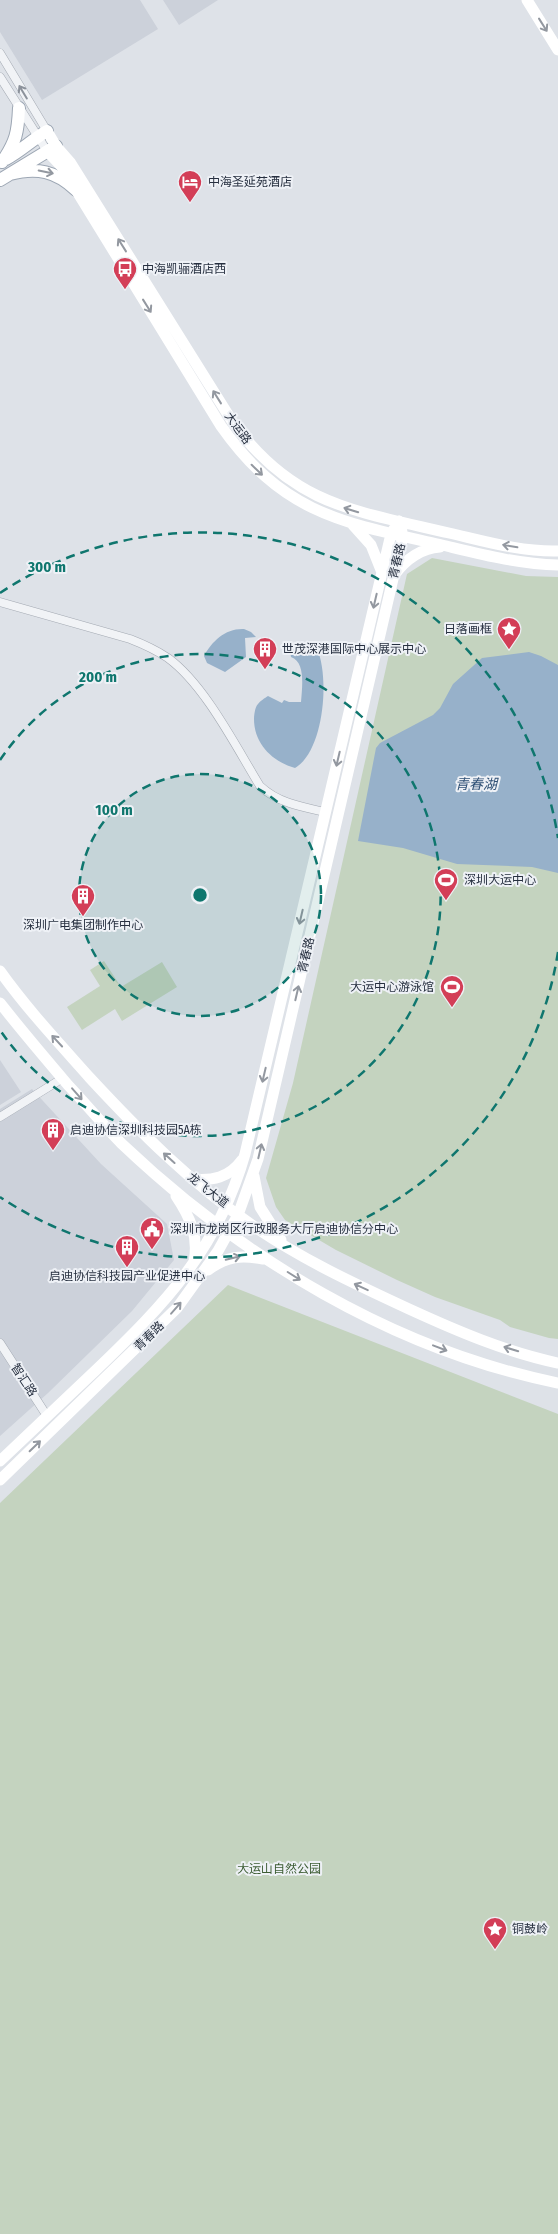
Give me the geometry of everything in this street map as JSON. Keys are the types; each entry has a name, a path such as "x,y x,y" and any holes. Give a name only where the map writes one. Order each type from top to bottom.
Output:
{"main road":[{"path":"1,163 12,147 18,132 19,108"},
{"path":"1,163 27,147 42,133"},
{"path":"5,177 51,149"},
{"path":"5,177 24,170 46,171 66,180 76,190"}],"street":[{"path":"527,0 558,50"},
{"path":"0,53 42,133"},
{"path":"0,77 19,108 42,133"},
{"name":"大运路","path":"42,133 234,445 262,475 287,495 309,507 352,524 515,561 558,565"},
{"name":"大运路","path":"51,149 70,162 232,421 258,454 290,481 329,502 399,522 498,544 527,549 558,551"},
{"name":"青春路","path":"0,1462 144,1324 168,1298 194,1264 218,1225 227,1205 245,1154 381,574 391,534 399,522"},
{"name":"青春路","path":"0,1480 163,1322 203,1274 229,1234 238,1215 254,1174 394,576 403,536 399,522"},
{"path":"352,524 371,546 378,559 381,574"},
{"path":"394,576 406,562 421,552 429,548 447,546"},
{"path":"0,602 130,639 149,647 169,659 204,697 260,786 270,796 288,803 325,812"},
{"name":"龙飞大道","path":"0,971 36,1017 142,1134 191,1178 238,1215 286,1246 352,1282 465,1334 558,1363"},
{"name":"龙飞大道","path":"0,1004 121,1143 169,1186 229,1234 267,1260 368,1316 426,1343 461,1357 558,1383"},
{"path":"0,1117 63,1078"},
{"path":"191,1178 204,1180 221,1177 234,1169 245,1154"},
{"path":"254,1174 260,1207 286,1246"},
{"path":"169,1186 193,1227 196,1251 194,1264"},
{"path":"203,1274 224,1260 233,1257 242,1256 267,1260"},
{"name":"智汇路","path":"0,1343 48,1416"}],"shaded area":[{"path":"0,0 140,0 158,29 42,100 0,32"},
{"path":"163,0 218,0 179,25"},
{"path":"0,1060 21,1092 0,1105"},
{"path":"32,1089 101,1164 167,1224 174,1260 132,1311 48,1393 0,1436 0,1109"}],"green space":[{"name":"深圳大运中心","path":"432,558 526,576 558,577 558,1339 510,1327 500,1320 435,1297 336,1250 285,1220 276,1207 266,1178 293,1083 407,574"},
{"path":"104,961 121,987 162,962 177,987 122,1021 115,1009 82,1030 67,1007 100,986 90,970"},
{"name":"大运山自然公园","path":"228,1285 558,1414 558,2234 0,2234 0,1503"}],"water":[{"path":"237,629 244,629 256,637 245,638 246,657 225,672 207,663 204,656 220,636"},
{"path":"317,649 323,677 322,713 312,746 305,759 295,768 279,761 266,751 257,736 254,713 258,704 268,696 282,703 284,700 301,702 301,670 296,660 291,657 290,650"},
{"name":"青春湖","path":"529,652 558,665 558,873 532,867 457,864 403,848 358,841 376,748 380,743 433,715 440,708 453,684 482,658"}],"place":[{"name":"中海圣延苑酒店","path":"190,203"},
{"name":"中海凯骊酒店西","path":"125,290"},
{"name":"日落画框","path":"509,650"},
{"name":"世茂深港国际中心展示中心","path":"265,670"},
{"name":"深圳大运中心","path":"446,901"},
{"name":"深圳广电集团制作中心","path":"83,917"},
{"name":"大运中心游泳馆","path":"452,1008"},
{"name":"启迪协信深圳科技园5A栋","path":"53,1151"},
{"name":"深圳市龙岗区行政服务大厅启迪协信分中心","path":"152,1250"},
{"name":"启迪协信科技园产业促进中心","path":"127,1268"},
{"name":"铜鼓岭","path":"495,1950"}]}
